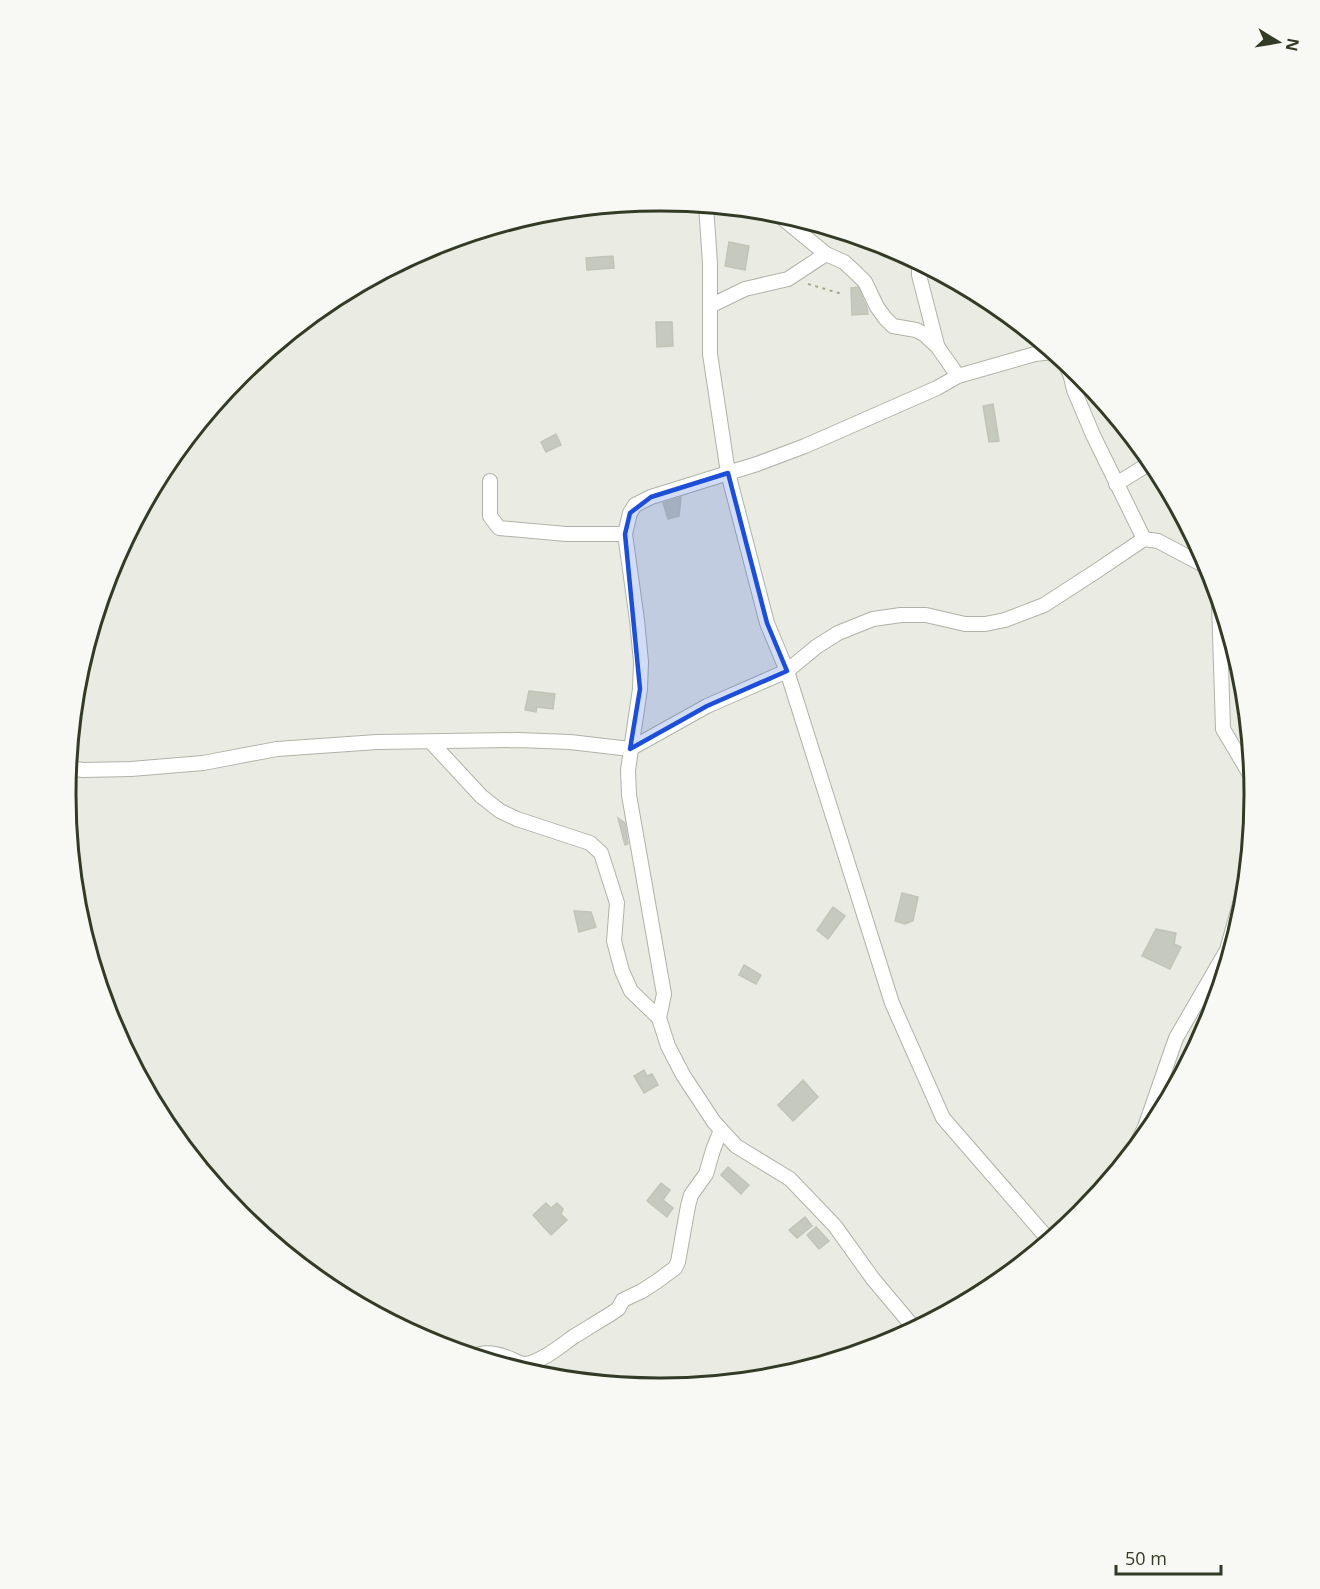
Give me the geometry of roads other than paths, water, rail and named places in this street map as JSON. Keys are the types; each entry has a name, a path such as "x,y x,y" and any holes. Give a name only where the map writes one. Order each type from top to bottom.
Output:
{"street":[{"path":"707,213 710,264 710,354 728,473 767,623 787,671 892,1003 943,1118 1044,1234"},
{"path":"793,227 826,254 844,262 865,282 877,307 893,326 916,330 937,346 958,376"},
{"path":"710,306 745,290 789,279 826,254"},
{"path":"919,272 937,346"},
{"path":"659,1018 664,994 629,795 628,770 640,689 641,662 625,534 630,513 635,505 651,497 757,464 805,446 937,388 958,376 1042,353"},
{"path":"1072,381 1089,427 1144,539"},
{"path":"1116,484 1143,467"},
{"path":"490,482 490,516 499,528 566,534 625,534"},
{"path":"77,769 131,769 203,763 277,749 377,742 547,741 630,749 707,706 787,671 816,647 838,633 873,619 901,615 926,615 965,624 985,624 1023,614 1044,605 1144,539 1158,541 1194,560"},
{"path":"1220,629 1222,729 1242,762"},
{"path":"431,742 481,796 500,811 517,819 590,843 601,853 617,903 614,941 622,970 631,991 659,1018 668,1046 683,1075 714,1122 736,1146 790,1179 828,1218 873,1279 909,1322"},
{"path":"1152,1108 1176,1038 1218,965"},
{"path":"529,1363 555,1350 618,1309 623,1300 642,1291 675,1268 691,1195 706,1174 721,1130"}]}
